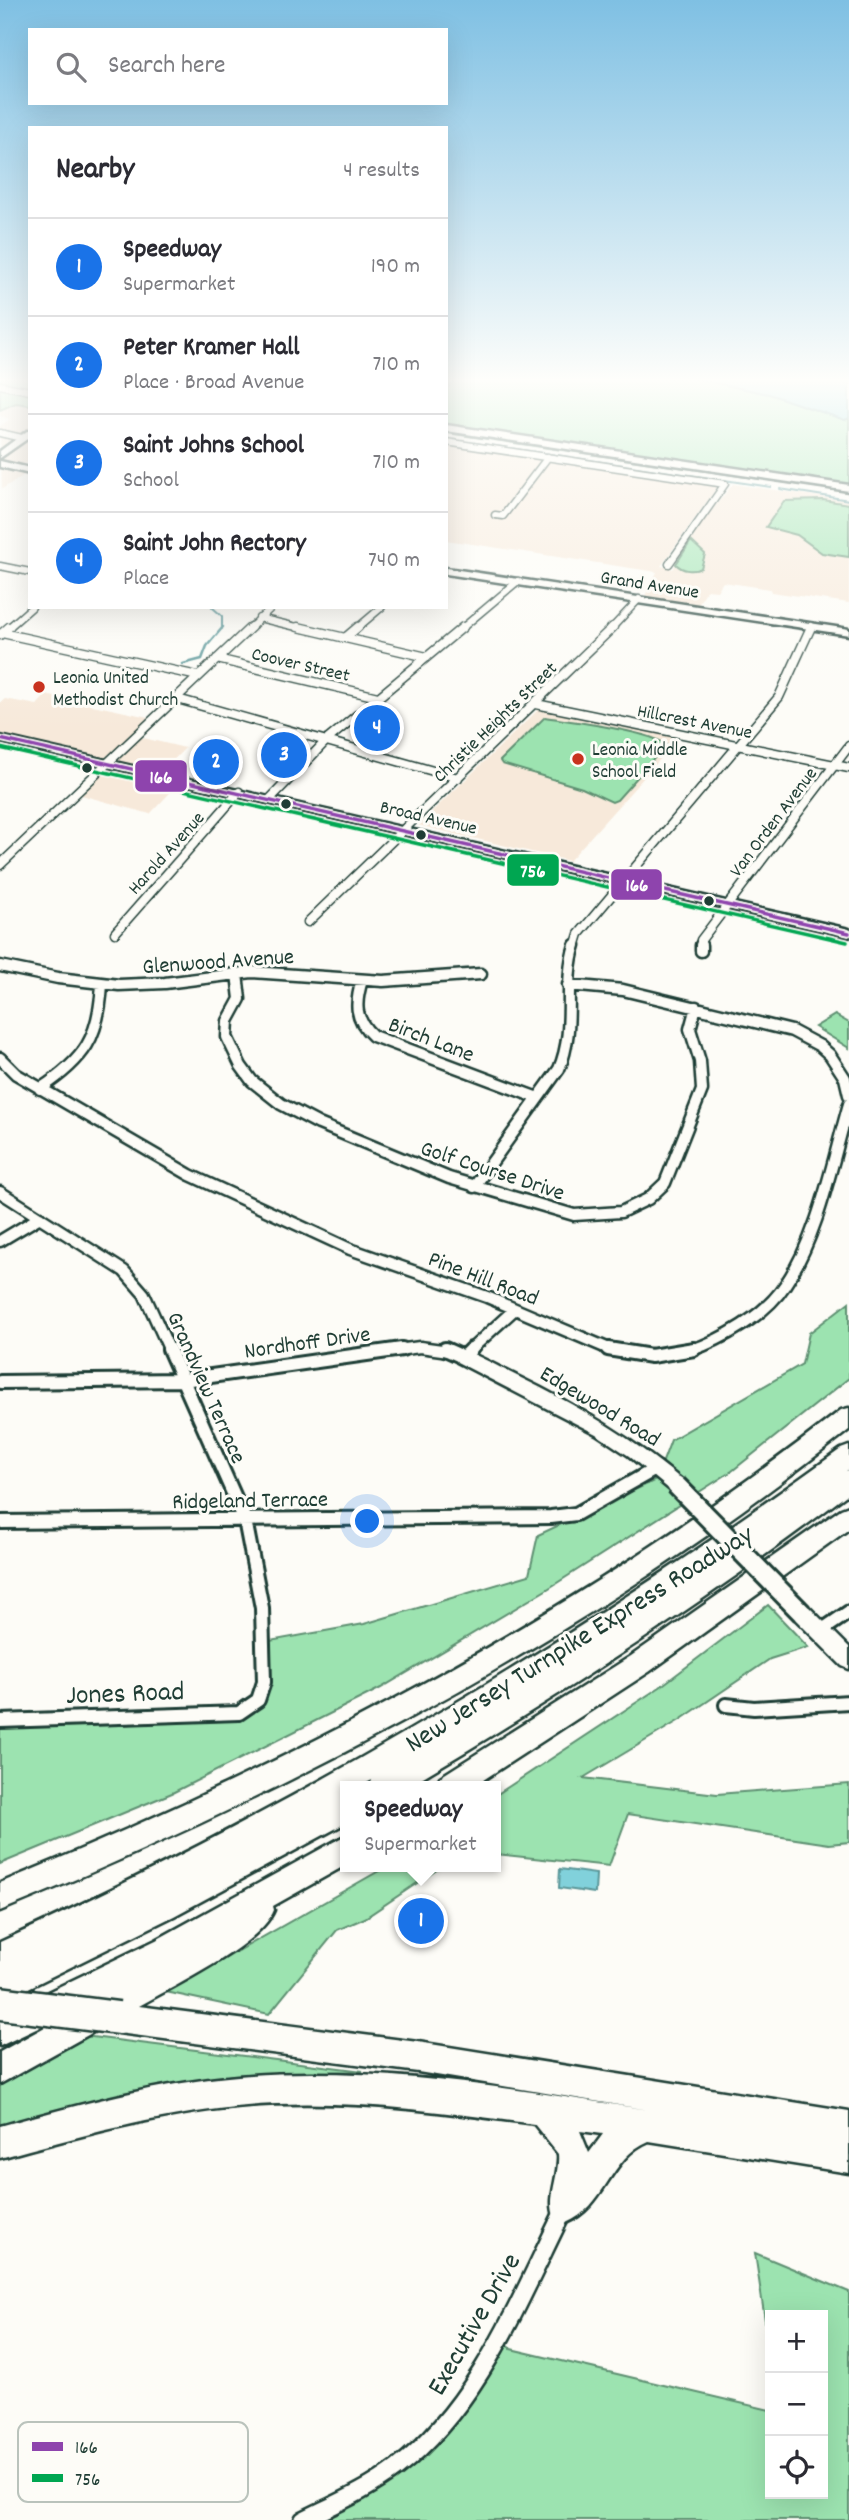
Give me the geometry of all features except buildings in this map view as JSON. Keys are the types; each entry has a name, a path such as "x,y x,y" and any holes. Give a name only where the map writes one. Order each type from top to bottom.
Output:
{"highway":[{"path":"0,1897 230,1797 421,1698 649,1562 762,1484 849,1417"},
{"name":"New Jersey Turnpike Express Roadway","path":"343,1781 476,1707 676,1580 849,1456"},
{"name":"New Jersey Turnpike Express Roadway","path":"391,1781 524,1702 638,1629 732,1566 849,1480"},
{"path":"458,1781 651,1657 849,1516"},
{"name":"New Jersey Turnpike Express Roadway","path":"0,1957 241,1838 340,1783"},
{"path":"0,1987 164,1906 340,1811"},
{"path":"0,2031 145,1962 340,1852"},
{"path":"0,2069 219,1944 303,1874"},
{"path":"0,2003 418,2057 849,2127"},
{"path":"0,2142 127,2110 221,2093 267,2089 376,2091 541,2110 849,2157"},
{"path":"541,2110 574,2149 576,2165 565,2207"},
{"path":"565,2207 582,2195 615,2141 649,2125"}],"main road":[{"name":"Grand Avenue","path":"448,571 849,632"}],"street":[{"path":"495,514 503,516 519,496"},
{"path":"669,564 717,496"},
{"path":"0,566 28,572"},
{"path":"270,799 327,740 518,581"},
{"name":"Christie Heights Street","path":"308,922 536,704 639,599"},
{"path":"1,634 30,609"},
{"path":"0,865 270,609"},
{"path":"345,638 380,609"},
{"path":"260,618 427,657"},
{"path":"474,1186 559,1069 568,1049 572,1022 568,985 570,957 579,934 779,696 811,626"},
{"path":"1,634 198,676"},
{"name":"Coover Street","path":"217,659 378,697"},
{"path":"174,698 458,778"},
{"name":"Hillcrest Avenue","path":"536,704 849,768"},
{"name":"Broad Avenue","path":"0,739 849,933"},
{"name":"Van Orden Avenue","path":"701,951 701,940 849,746"},
{"name":"Harold Avenue","path":"115,933 239,792"},
{"name":"Glenwood Avenue","path":"0,966 102,984 165,983 237,974 292,972 362,980 405,981 481,974"},
{"name":"Golf Course Drive","path":"237,974 240,999 228,1021 227,1037 241,1066 265,1092 289,1109 413,1165 556,1212 591,1216 635,1206 665,1183 702,1090 700,1061 690,1029 696,1007"},
{"name":"Birch Lane","path":"362,980 356,1000 356,1016 373,1036 538,1098"},
{"path":"40,1089 73,1067 89,1048 100,1021 102,984"},
{"path":"568,985 623,990 792,1031 820,1046 839,1066 849,1095"},
{"name":"Pine Hill Road","path":"0,1058 16,1074 40,1089 190,1175 350,1249 515,1309 612,1351 651,1356 687,1352 704,1346 772,1301 799,1264 807,1245 849,1104"},
{"name":"Grandview Terrace","path":"0,1192 124,1271 144,1294 245,1520 262,1608 265,1658 263,1691 250,1708"},
{"path":"0,1241 40,1217"},
{"path":"463,1357 496,1330 515,1309"},
{"name":"Nordhoff Drive","path":"0,1382 183,1380 413,1347 444,1349 463,1357"},
{"name":"Edgewood Road","path":"463,1357 584,1418 620,1440 657,1468 849,1660"},
{"name":"Ridgeland Terrace","path":"0,1522 576,1514 657,1468"},
{"path":"821,1631 849,1612"},
{"path":"726,1705 754,1707 849,1702"},
{"name":"Jones Road","path":"0,1721 206,1712 228,1714 250,1708"},
{"name":"Executive Drive","path":"303,2520 363,2490 399,2467 430,2438 455,2409 501,2333 565,2207"}],"shaded area":[{"path":"448,496 711,496 661,566 673,569 701,524 724,496 812,496 849,501 849,603 723,582 717,591 707,590 698,604 645,596 657,572 448,540"},
{"path":"46,695 153,718 135,736 185,748 160,774 182,780 150,814 74,793 105,763 0,739 0,703 5,699 37,705"},
{"path":"539,709 680,737 569,861 418,825"}],"green space":[{"path":"823,500 849,504 849,557 822,553 797,535 766,527 784,501"},
{"path":"691,541 705,554 701,568 692,570 676,564"},
{"name":"Leonia Middle School Field","path":"545,717 628,731 645,735 666,745 617,800 612,802 582,788 502,764 500,761"},
{"path":"835,1015 849,1023 849,1048 815,1027"},
{"path":"849,1302 849,1378 732,1471 546,1590 381,1688 172,1793 0,1864 0,1724 227,1714 258,1700 264,1642 364,1624 529,1575 538,1535 656,1480 671,1440 802,1364 809,1333"},
{"path":"768,1605 808,1647 770,1659 680,1720 583,1778 717,1794 849,1784 849,1842 829,1844 628,1814 609,1866 501,1855 501,1792 660,1687"},
{"path":"377,1872 434,1872 365,1918 337,1930 269,2014 166,1992"},
{"path":"84,2036 363,2071 232,2075 0,2131 0,2077"},
{"path":"755,2253 849,2292 849,2520 303,2520 363,2490 430,2438 501,2333 511,2349 765,2409 765,2499 828,2499 828,2310 765,2310 765,2320"}],"water":[{"path":"560,1869 596,1874 595,1893 559,1888"}],"waterway":[{"path":"821,496 849,500"},
{"path":"214,609 222,616 222,628"},
{"path":"183,664 202,659 207,646 222,628"}],"transit line":[{"name":"166","path":"0,739 849,933"},
{"name":"756","path":"0,748 847,942"}],"place":[{"name":"Leonia United Methodist Church","path":"39,687"},
{"name":"Saint John Rectory","path":"377,728"},
{"name":"Saint Johns School","path":"284,755"},
{"name":"Leonia Middle School Field","path":"578,759"},
{"name":"Peter Kramer Hall","path":"216,762"},
{"name":"Speedway","path":"421,1921"}]}
